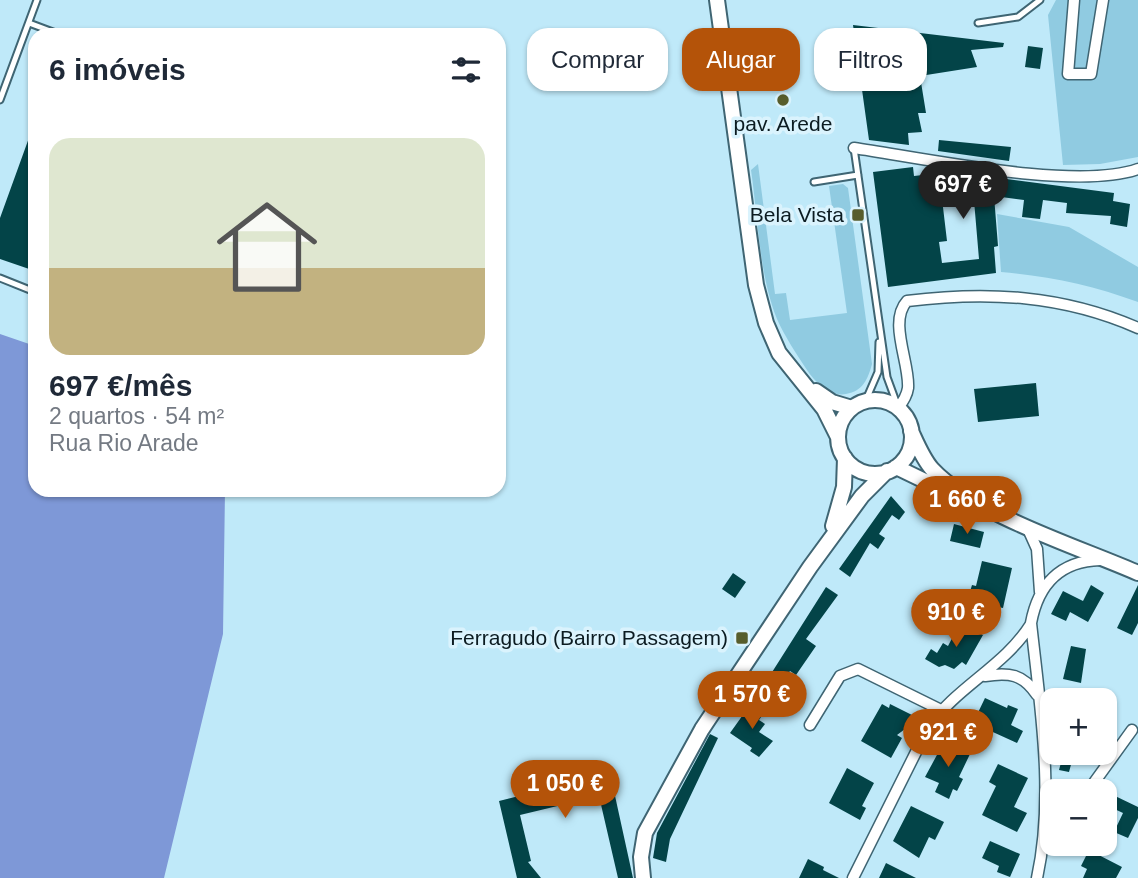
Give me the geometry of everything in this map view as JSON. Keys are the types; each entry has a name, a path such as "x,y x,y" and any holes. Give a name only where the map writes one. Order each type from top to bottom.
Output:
{"street":[{"path":"717,0 756,285 766,324 779,353 824,409 845,458 838,516 810,567"},
{"path":"1074,0 1068,74 1091,74 1103,0"},
{"path":"854,148 1028,172 1118,176 1138,169"},
{"path":"898,408 908,389 900,327 902,307 907,301 1011,295 1062,302 1102,312 1138,328"},
{"path":"799,376 832,402 858,405 880,400 898,408 908,420 911,431 932,469 991,509"},
{"path":"838,437 842,421 858,405"},
{"path":"643,878 641,857 645,833 702,729 810,567 862,496 909,450 911,431"},
{"path":"845,458 864,471 891,469 1138,573"},
{"path":"853,878 928,728 941,709 1005,658 1031,623 1040,592 1037,549 1026,526"},
{"path":"1040,592 1053,576 1064,569 1079,562 1108,560"},
{"path":"1031,623 1044,779"},
{"path":"810,725 840,676 858,669 941,709"},
{"path":"985,676 1015,674 1028,682 1039,699"},
{"path":"1096,779 1132,730"},
{"path":"1037,878 1042,856"}],"lane":[{"path":"0,100 37,0"},
{"path":"978,23 1018,18 1040,0"},
{"path":"29,23 42,28"},
{"path":"854,148 887,377 898,408"},
{"path":"814,182 858,174"},
{"path":"0,278 28,289"},
{"path":"858,405 878,372 879,329"}],"shaded area":[{"path":"1056,0 1138,0 1138,157 1100,164 1063,165 1048,15"},
{"path":"758,164 775,294 786,293 790,320 847,313 829,186 843,184 848,188 872,364 864,384 857,390 840,394 819,384 810,375 777,319 766,283 760,246 751,170"},
{"path":"997,214 1069,227 1138,267 1138,302 1070,282 1001,272"},
{"path":"0,334 28,344 28,497 225,497 223,634 164,878 0,878"}],"building":[{"path":"853,25 878,28 853,28"},
{"path":"927,34 1004,43 1003,47 971,50 977,67 927,75"},
{"path":"1028,46 1043,48 1040,69 1025,67"},
{"path":"862,91 922,91 926,113 918,113 922,132 908,133 909,145 869,140"},
{"path":"939,140 1011,147 1009,161 938,151"},
{"path":"28,141 28,269 0,259 0,218"},
{"path":"913,167 914,176 923,175 924,184 940,182 947,241 939,242 942,263 979,259 972,177 983,176 1114,193 1113,201 1130,204 1127,227 1110,224 1111,216 1066,213 1067,203 1043,200 1040,219 1022,217 1024,200 994,196 998,246 994,247 996,273 888,287 873,172"},
{"path":"1036,383 1039,416 978,422 974,389"},
{"path":"891,496 905,512 899,520 892,515 879,534 885,538 878,549 870,543 850,577 839,569"},
{"path":"954,524 984,532 980,548 950,541"},
{"path":"982,561 1012,568 1003,608 998,607 996,611 966,605 972,585 976,586"},
{"path":"733,573 746,582 735,598 722,589"},
{"path":"1091,585 1104,593 1088,622 1070,612 1066,621 1051,614 1063,591 1083,601"},
{"path":"1138,585 1138,623 1132,635 1117,628"},
{"path":"826,587 838,595 806,639 816,646 796,675 790,671 773,695 762,688"},
{"path":"960,623 983,635 966,665 962,662 954,669 945,665 939,667 925,659 931,649 937,653 943,643 948,646"},
{"path":"1071,646 1086,649 1081,683 1063,679"},
{"path":"985,698 1007,708 1008,705 1018,709 1011,725 1023,731 1017,743 973,723"},
{"path":"882,704 889,708 890,704 914,716 909,726 897,735 902,738 891,758 861,741"},
{"path":"750,705 763,714 759,720 765,724 759,732 773,741 759,757 750,751 752,748 730,733"},
{"path":"710,734 718,738 670,839 666,862 653,858 657,833"},
{"path":"944,742 970,754 959,777 963,779 957,791 953,789 949,799 935,792 939,783 925,777"},
{"path":"998,764 1028,778 1014,807 1027,813 1017,832 982,815 996,786 989,782"},
{"path":"1060,765 1071,765 1069,772 1059,770"},
{"path":"847,768 874,783 862,806 866,808 860,820 829,803"},
{"path":"610,773 633,878 618,878 599,796 520,815 531,861 528,862 541,878 517,878 499,801"},
{"path":"1117,797 1138,807 1138,818 1128,838 1117,833 1117,826 1123,813 1117,810"},
{"path":"911,806 944,822 935,840 929,837 919,858 893,841"},
{"path":"990,841 1020,854 1010,877 997,872 999,866 982,858"},
{"path":"1086,856 1101,856 1122,867 1116,878 1083,878 1087,869 1081,866"},
{"path":"808,859 824,867 823,870 839,878 799,878"},
{"path":"886,863 916,878 879,878"}],"place":[{"name":"pav. Arede","path":"783,100"},
{"name":"Bela Vista","path":"858,215"},
{"name":"Ferragudo (Bairro Passagem)","path":"742,638"}]}
